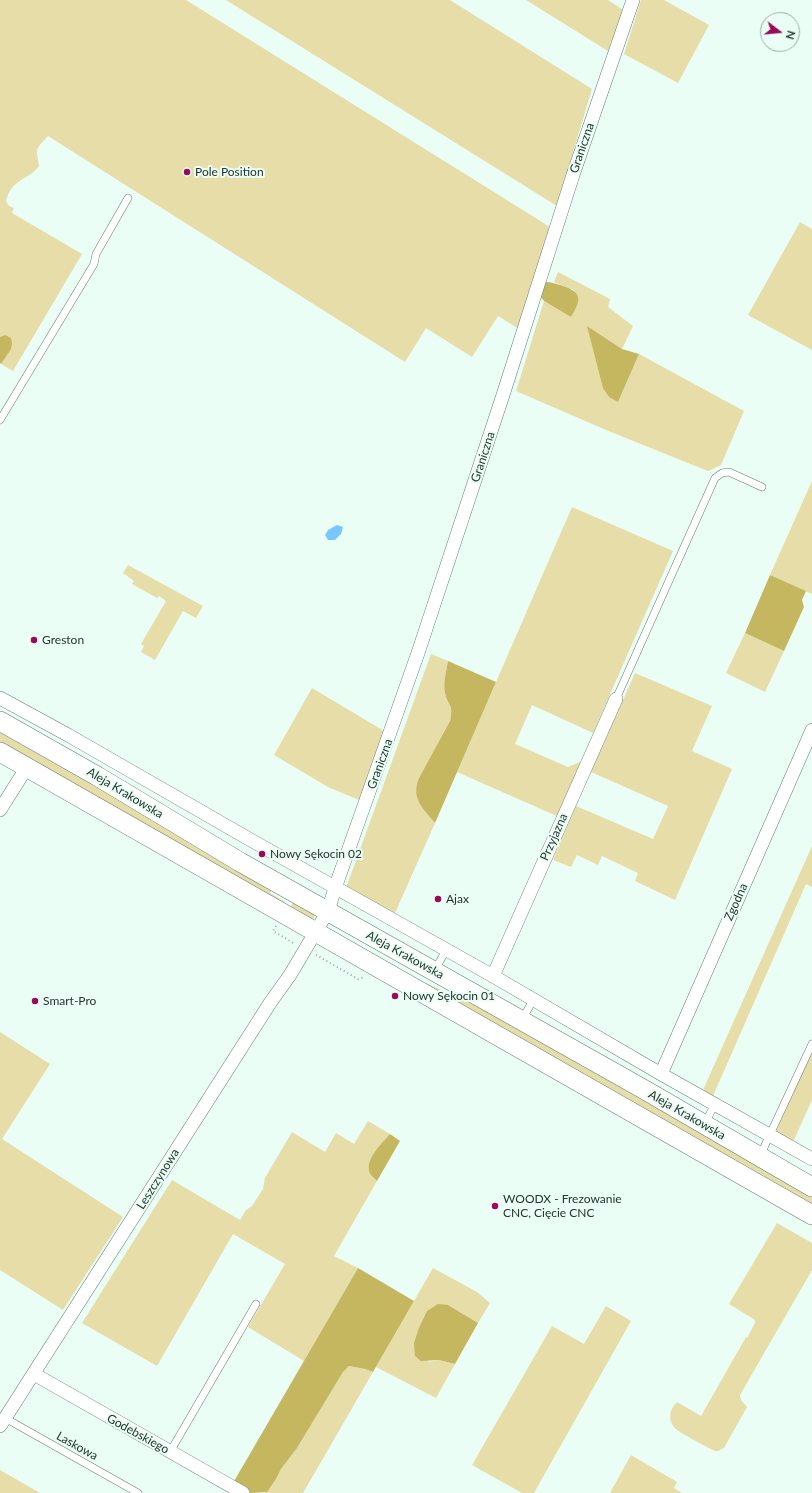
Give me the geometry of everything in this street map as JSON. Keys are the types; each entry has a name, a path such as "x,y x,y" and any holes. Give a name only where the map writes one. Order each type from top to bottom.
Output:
{"main road":[{"name":"Aleja Krakowska","path":"0,721 63,744 101,766 240,862 522,1020 812,1187"},
{"name":"Aleja Krakowska","path":"0,752 812,1215"}],"street":[{"name":"Graniczna","path":"328,912 335,888 413,668 503,395 575,168 632,0"},
{"path":"0,698 63,744"},
{"name":"Przyjazna","path":"493,976 616,699"},
{"name":"Zgodna","path":"661,1074 812,730"},
{"path":"101,766 335,888 493,976 661,1074 771,1134 812,1159"},
{"path":"0,810 27,767"},
{"name":"Leszczynowa","path":"2,1422 270,1003 290,975 328,912"},
{"path":"603,1067 613,1046"},
{"name":"Godebskiego","path":"34,1374 243,1493"}],"lane":[{"path":"0,420 94,264 96,254 128,198"},
{"path":"616,699 715,478 722,473 729,472 762,487"},
{"path":"434,971 446,950"},
{"path":"522,1020 533,1000"},
{"path":"760,1156 812,1044"},
{"path":"704,1124 715,1104"},
{"path":"170,1452 256,1304"},
{"name":"Laskowa","path":"2,1422 138,1493"}],"path":[{"path":"273,931 300,947"},
{"path":"311,954 358,979"}],"shaded area":[{"path":"0,0 186,0 550,227 519,329 498,316 472,357 426,328 405,362 48,136 41,144 37,152 39,166 35,171 12,188 6,201 9,206 14,208 12,213 82,254 13,371 1,364 5,357 5,335 0,337"},
{"path":"226,0 450,0 592,89 557,206"},
{"path":"526,0 608,0 623,10 608,51"},
{"path":"641,0 664,0 709,25 678,83 624,54"},
{"path":"800,222 812,229 812,350 748,315"},
{"path":"558,272 610,299 608,307 633,326 622,349 588,327 618,402 639,354 744,411 721,465 708,471 606,430 516,391 544,301 571,317 574,290 554,282"},
{"path":"544,282 566,287 576,293 578,296 578,303 571,317 544,301 539,295"},
{"path":"587,326 622,349 639,354 618,402 609,397 603,388"},
{"path":"5,335 11,338 12,344 11,349 1,364 0,337"},
{"path":"812,481 812,594 770,575"},
{"path":"572,507 673,551 593,733 532,705 515,744 568,767 580,762 582,763 559,817 457,772"},
{"path":"128,565 203,606 196,618 183,611 155,660 141,652 144,646 141,644 166,601 159,596 157,598 132,584 134,581 123,573"},
{"path":"770,575 806,591 802,600 804,607 784,651 745,633"},
{"path":"745,633 784,651 765,692 726,673"},
{"path":"431,654 448,661 444,689 451,708 451,715 450,721 419,778 420,804 435,823 395,913 346,888"},
{"path":"448,661 496,682 435,823 422,807 416,792 419,778 450,721 451,708 444,689"},
{"path":"635,673 712,706 692,751 732,769 675,900 635,881 638,873 602,856 598,865 577,855 571,867 553,860 576,806 653,839 668,806 591,772"},
{"path":"312,688 384,731 359,800 328,787 274,755"},
{"path":"0,732 273,888 270,893 285,902 283,906 0,744"},
{"path":"812,846 812,887 806,884 713,1096 703,1090"},
{"path":"293,902 315,915 314,918 310,920 290,909"},
{"path":"426,983 478,1007 812,1196 812,1206 425,985"},
{"path":"0,1032 50,1064 2,1139 123,1217 63,1310 0,1270"},
{"path":"812,1050 812,1100 793,1142 776,1132"},
{"path":"368,1121 390,1134 375,1151 370,1161 369,1171 377,1181 334,1256 358,1268 304,1361 248,1327 285,1264 233,1234 157,1366 82,1323 172,1180 240,1220 246,1210 252,1206 263,1189 265,1178 292,1132 325,1152 336,1133 354,1144"},
{"path":"390,1134 400,1141 377,1181 369,1171 370,1161 375,1151"},
{"path":"777,1223 812,1243 812,1270 740,1395 741,1400 747,1407 724,1448 715,1451 676,1429 671,1423 670,1413 677,1402 701,1416 746,1337 747,1338 755,1323 755,1320 729,1304"},
{"path":"358,1268 414,1301 373,1372 349,1366 343,1372 297,1448 281,1469 267,1492 251,1493 233,1483"},
{"path":"433,1268 477,1292 490,1303 478,1323 448,1305 428,1362 439,1360 455,1364 436,1398 376,1367"},
{"path":"438,1304 448,1305 478,1323 455,1364 439,1360 421,1361 415,1356 414,1343 419,1328 427,1311"},
{"path":"606,1306 631,1321 534,1493 522,1493 472,1465 552,1326 584,1344"},
{"path":"349,1366 373,1372 303,1493 265,1493 297,1448 343,1372"},
{"path":"631,1455 677,1482 674,1488 682,1493 610,1493"},
{"path":"0,1470 40,1493 0,1493"}],"water":[{"path":"337,525 343,527 341,534 335,540 328,540 325,535 328,530"}],"place":[{"name":"Pole Position","path":"187,172"},
{"name":"Greston","path":"34,640"},
{"name":"Nowy Sękocin 02","path":"262,854"},
{"name":"Ajax","path":"438,899"},
{"name":"Nowy Sękocin 01","path":"395,996"},
{"name":"Smart-Pro","path":"35,1001"},
{"name":"WOODX - Frezowanie CNC, Cięcie CNC","path":"495,1206"}]}
